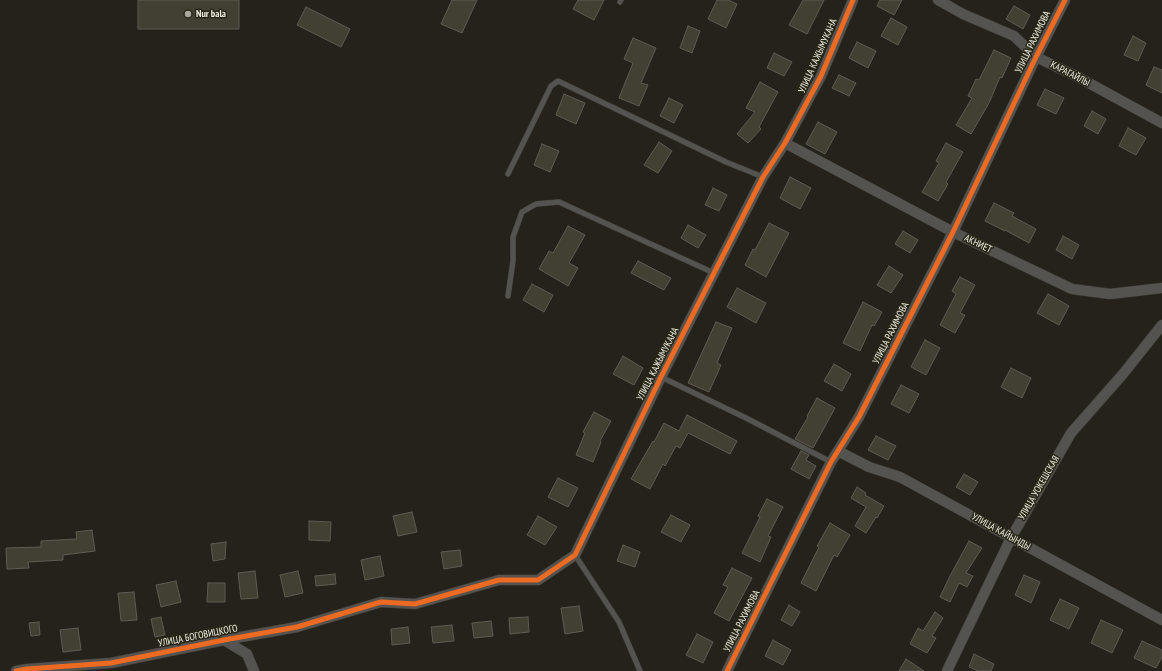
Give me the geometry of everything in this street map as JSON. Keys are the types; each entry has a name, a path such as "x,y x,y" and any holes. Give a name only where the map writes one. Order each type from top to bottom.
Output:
{"street":[{"name":"УЛИЦА КАЖЫМУКАНА","path":"575,555 661,377 763,177 785,143 822,76 853,0"},
{"name":"КАРАГАЙЛЫ","path":"938,0 963,14 1014,36 1036,57 1076,76 1162,124"},
{"name":"УЛИЦА РАХИМОВА","path":"727,671 831,462 859,417 953,232 1036,57 1065,0"},
{"name":"АКНИЕТ","path":"785,143 953,232 1072,289 1110,294 1162,288"},
{"name":"УЛИЦА УОКЕШСКАЯ","path":"947,671 1010,538 1071,434 1123,374 1162,325"},
{"name":"УЛИЦА КАЙЫНДЫ","path":"838,451 869,467 900,477 1162,620"},
{"name":"УЛИЦА БОГОВИЦКОГО","path":"16,671 111,663 297,627 381,602 415,604 499,580 538,580 575,555"},
{"path":"224,640 247,654 254,671"}],"lane":[{"path":"508,174 551,86 558,81 726,162 763,177"},
{"path":"508,296 513,261 513,237 522,212 536,204 559,202 714,273"},
{"path":"661,377 746,418 831,462"},
{"path":"575,555 619,622 640,671"}],"building":[{"name":"Nur bala","path":"138,0 239,0 239,29 138,29"},
{"path":"452,0 477,0 462,33 441,24"},
{"path":"578,0 604,0 594,20 573,9"},
{"path":"717,0 728,0 737,4 726,28 708,19"},
{"path":"803,0 824,0 807,34 789,25"},
{"path":"880,0 902,0 894,15 877,6"},
{"path":"1014,6 1030,15 1023,29 1006,19"},
{"path":"306,7 350,29 341,47 297,25"},
{"path":"891,18 907,27 898,45 881,36"},
{"path":"688,26 700,31 692,53 680,48"},
{"path":"1133,36 1146,43 1138,61 1124,55"},
{"path":"633,38 656,48 641,83 648,85 639,106 619,98 633,63 624,59"},
{"path":"857,42 876,51 868,68 849,58"},
{"path":"994,50 1011,58 1002,78 1000,77 989,103 971,134 956,125 972,98 968,96 976,79 979,80"},
{"path":"774,53 792,62 784,76 767,68"},
{"path":"1154,67 1162,70 1162,93 1146,85"},
{"path":"839,75 856,83 849,96 832,88"},
{"path":"760,82 778,92 759,127 761,129 748,143 737,134 755,112 746,108"},
{"path":"1045,89 1064,98 1056,114 1037,105"},
{"path":"564,94 585,103 576,124 556,115"},
{"path":"669,98 683,105 674,123 660,116"},
{"path":"1092,111 1106,119 1098,134 1084,126"},
{"path":"818,122 837,132 825,154 806,144"},
{"path":"1128,128 1146,138 1136,155 1119,146"},
{"path":"659,142 672,151 658,173 644,165"},
{"path":"946,143 963,152 946,182 948,184 938,201 922,192 939,163 936,161"},
{"path":"542,144 559,151 550,172 534,165"},
{"path":"790,177 811,188 800,209 780,198"},
{"path":"713,188 727,195 719,211 705,205"},
{"path":"994,203 1014,213 1012,216 1036,229 1029,243 985,221"},
{"path":"769,223 789,233 766,277 745,265 753,249 755,250"},
{"path":"688,225 706,235 698,248 681,238"},
{"path":"568,226 585,235 569,263 578,268 568,286 539,269 549,251 553,253"},
{"path":"903,231 918,240 910,253 895,244"},
{"path":"1063,236 1079,245 1072,259 1056,250"},
{"path":"638,261 671,278 664,290 631,273"},
{"path":"889,266 903,275 891,293 877,285"},
{"path":"960,277 975,285 960,313 965,315 955,333 940,325 956,294 952,291"},
{"path":"532,284 553,295 544,312 523,300"},
{"path":"737,288 766,303 756,323 727,307"},
{"path":"1048,294 1069,306 1059,325 1037,313"},
{"path":"863,302 882,312 874,326 872,325 860,351 843,343"},
{"path":"716,322 732,328 717,363 721,365 709,392 688,383"},
{"path":"925,340 940,348 926,375 911,367"},
{"path":"623,356 643,368 634,385 613,374"},
{"path":"834,364 851,374 842,391 824,381"},
{"path":"1011,368 1031,378 1022,398 1001,387"},
{"path":"901,385 919,394 909,413 891,404"},
{"path":"817,398 835,408 813,448 795,439"},
{"path":"594,412 611,421 600,441 601,442 593,462 576,455 585,433 583,432"},
{"path":"687,415 737,441 730,454 688,433 680,448 676,446 665,466 663,464 650,489 631,479 664,423 679,431"},
{"path":"876,436 896,446 888,460 868,450"},
{"path":"801,451 809,455 806,460 816,466 809,479 791,469"},
{"path":"964,474 978,482 970,495 956,487"},
{"path":"558,478 578,488 568,507 548,497"},
{"path":"857,487 866,493 865,495 884,506 866,533 855,526 866,507 851,498"},
{"path":"767,499 783,507 768,536 771,537 760,562 742,553 760,517 758,516"},
{"path":"412,512 417,532 398,536 393,516"},
{"path":"671,515 690,525 681,542 661,532"},
{"path":"538,516 557,527 545,545 527,535"},
{"path":"309,521 331,522 330,541 309,540"},
{"path":"830,523 850,535 837,557 834,555 816,591 801,583 819,547 817,546"},
{"path":"92,530 95,551 63,555 63,560 28,562 29,568 7,569 6,548 41,547 41,541 77,539 76,532"},
{"path":"969,541 982,548 966,573 973,576 967,587 959,583 950,602 940,597"},
{"path":"226,542 225,559 213,561 211,544"},
{"path":"623,545 640,552 635,567 617,561"},
{"path":"460,550 462,566 444,569 441,552"},
{"path":"380,556 384,576 365,580 361,560"},
{"path":"732,568 752,578 729,621 714,613 728,587 723,585"},
{"path":"255,571 258,598 241,599 238,573"},
{"path":"298,571 303,593 285,597 280,575"},
{"path":"335,574 336,584 316,586 315,576"},
{"path":"1024,575 1040,582 1031,603 1015,595"},
{"path":"176,581 181,602 161,607 156,585"},
{"path":"208,583 225,583 225,602 207,602"},
{"path":"134,592 137,620 121,621 118,593"},
{"path":"1060,599 1079,608 1069,629 1050,620"},
{"path":"789,605 800,612 792,626 781,620"},
{"path":"579,606 583,631 565,634 561,608"},
{"path":"935,612 943,618 932,636 936,638 927,653 910,644 918,628 923,631"},
{"path":"161,617 165,635 155,637 151,619"},
{"path":"528,617 529,632 510,634 509,618"},
{"path":"1101,620 1123,630 1112,653 1091,643"},
{"path":"491,621 493,636 474,638 472,623"},
{"path":"39,622 40,635 31,636 29,623"},
{"path":"452,625 454,641 433,643 431,627"},
{"path":"408,627 410,643 392,645 391,629"},
{"path":"78,628 81,650 63,652 60,630"},
{"path":"697,634 713,642 703,663 686,655"},
{"path":"773,640 791,650 783,665 765,656"},
{"path":"1142,641 1162,650 1162,657 1156,668 1134,658"},
{"path":"974,654 994,664 991,671 978,671 969,667"},
{"path":"906,659 924,671 899,671"}],"cycle path":[{"path":"16,671 111,663 297,627 381,602 415,604 499,580 538,580 575,555 661,377 763,177 785,143 821,76 853,0"},
{"path":"727,671 831,462 859,417 953,232 1036,57 1065,0"}],"place":[{"name":"Nur bala","path":"188,14"}]}
